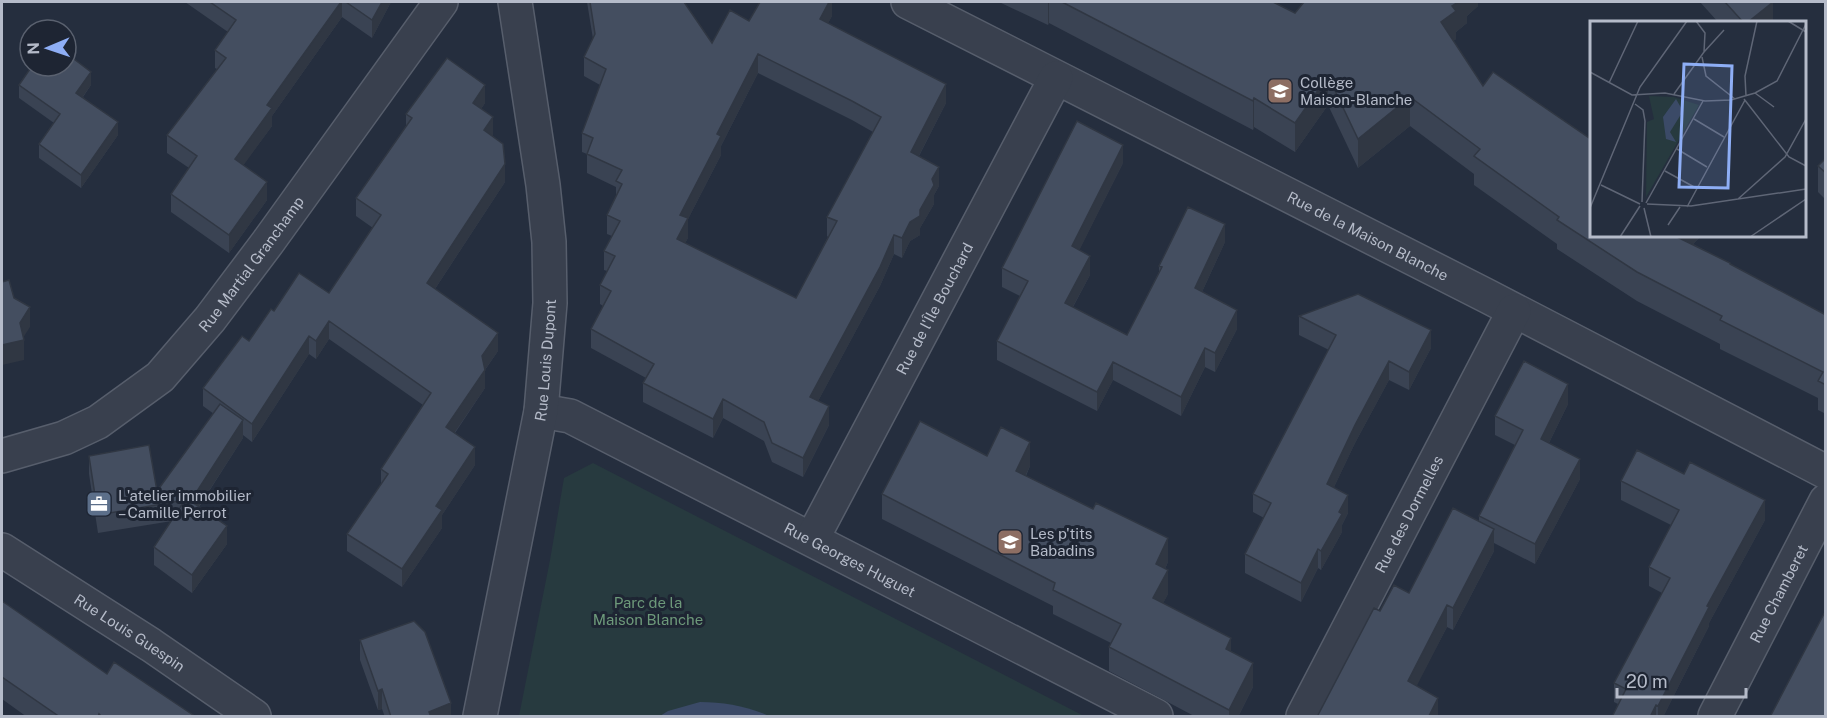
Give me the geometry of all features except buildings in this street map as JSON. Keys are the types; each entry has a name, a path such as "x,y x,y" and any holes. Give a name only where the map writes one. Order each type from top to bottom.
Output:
{"street":[{"name":"Rue Martial Granchamp","path":"2,456 64,438 98,422 160,378 210,319 268,242 441,2"},
{"name":"Rue Louis Dupont","path":"480,717 541,411 550,303 549,242 535,127 515,2"},
{"name":"Rue de la Maison Blanche","path":"908,2 1487,296 1826,472"},
{"name":"Rue de l'Île Bouchard","path":"812,540 1056,78"},
{"name":"Rue des Dormelles","path":"1303,717 1514,311"},
{"name":"Rue Georges Huguet","path":"541,411 570,416 1156,717"},
{"name":"Rue Chamberet","path":"1715,717 1826,501"},
{"name":"Rue Louis Guespin","path":"2,550 151,645 254,717"}],"green space":[{"name":"Parc de la Maison Blanche","path":"593,463 1084,716 519,716 564,478"}],"water":[{"path":"700,702 735,705 769,716 660,716 668,711"}],"place":[{"name":"Collège Maison-Blanche","path":"1280,91"},
{"name":"L'atelier immobilier – Camille Perrot","path":"99,504"},
{"name":"Les p'tits Babadins","path":"1010,542"}]}
